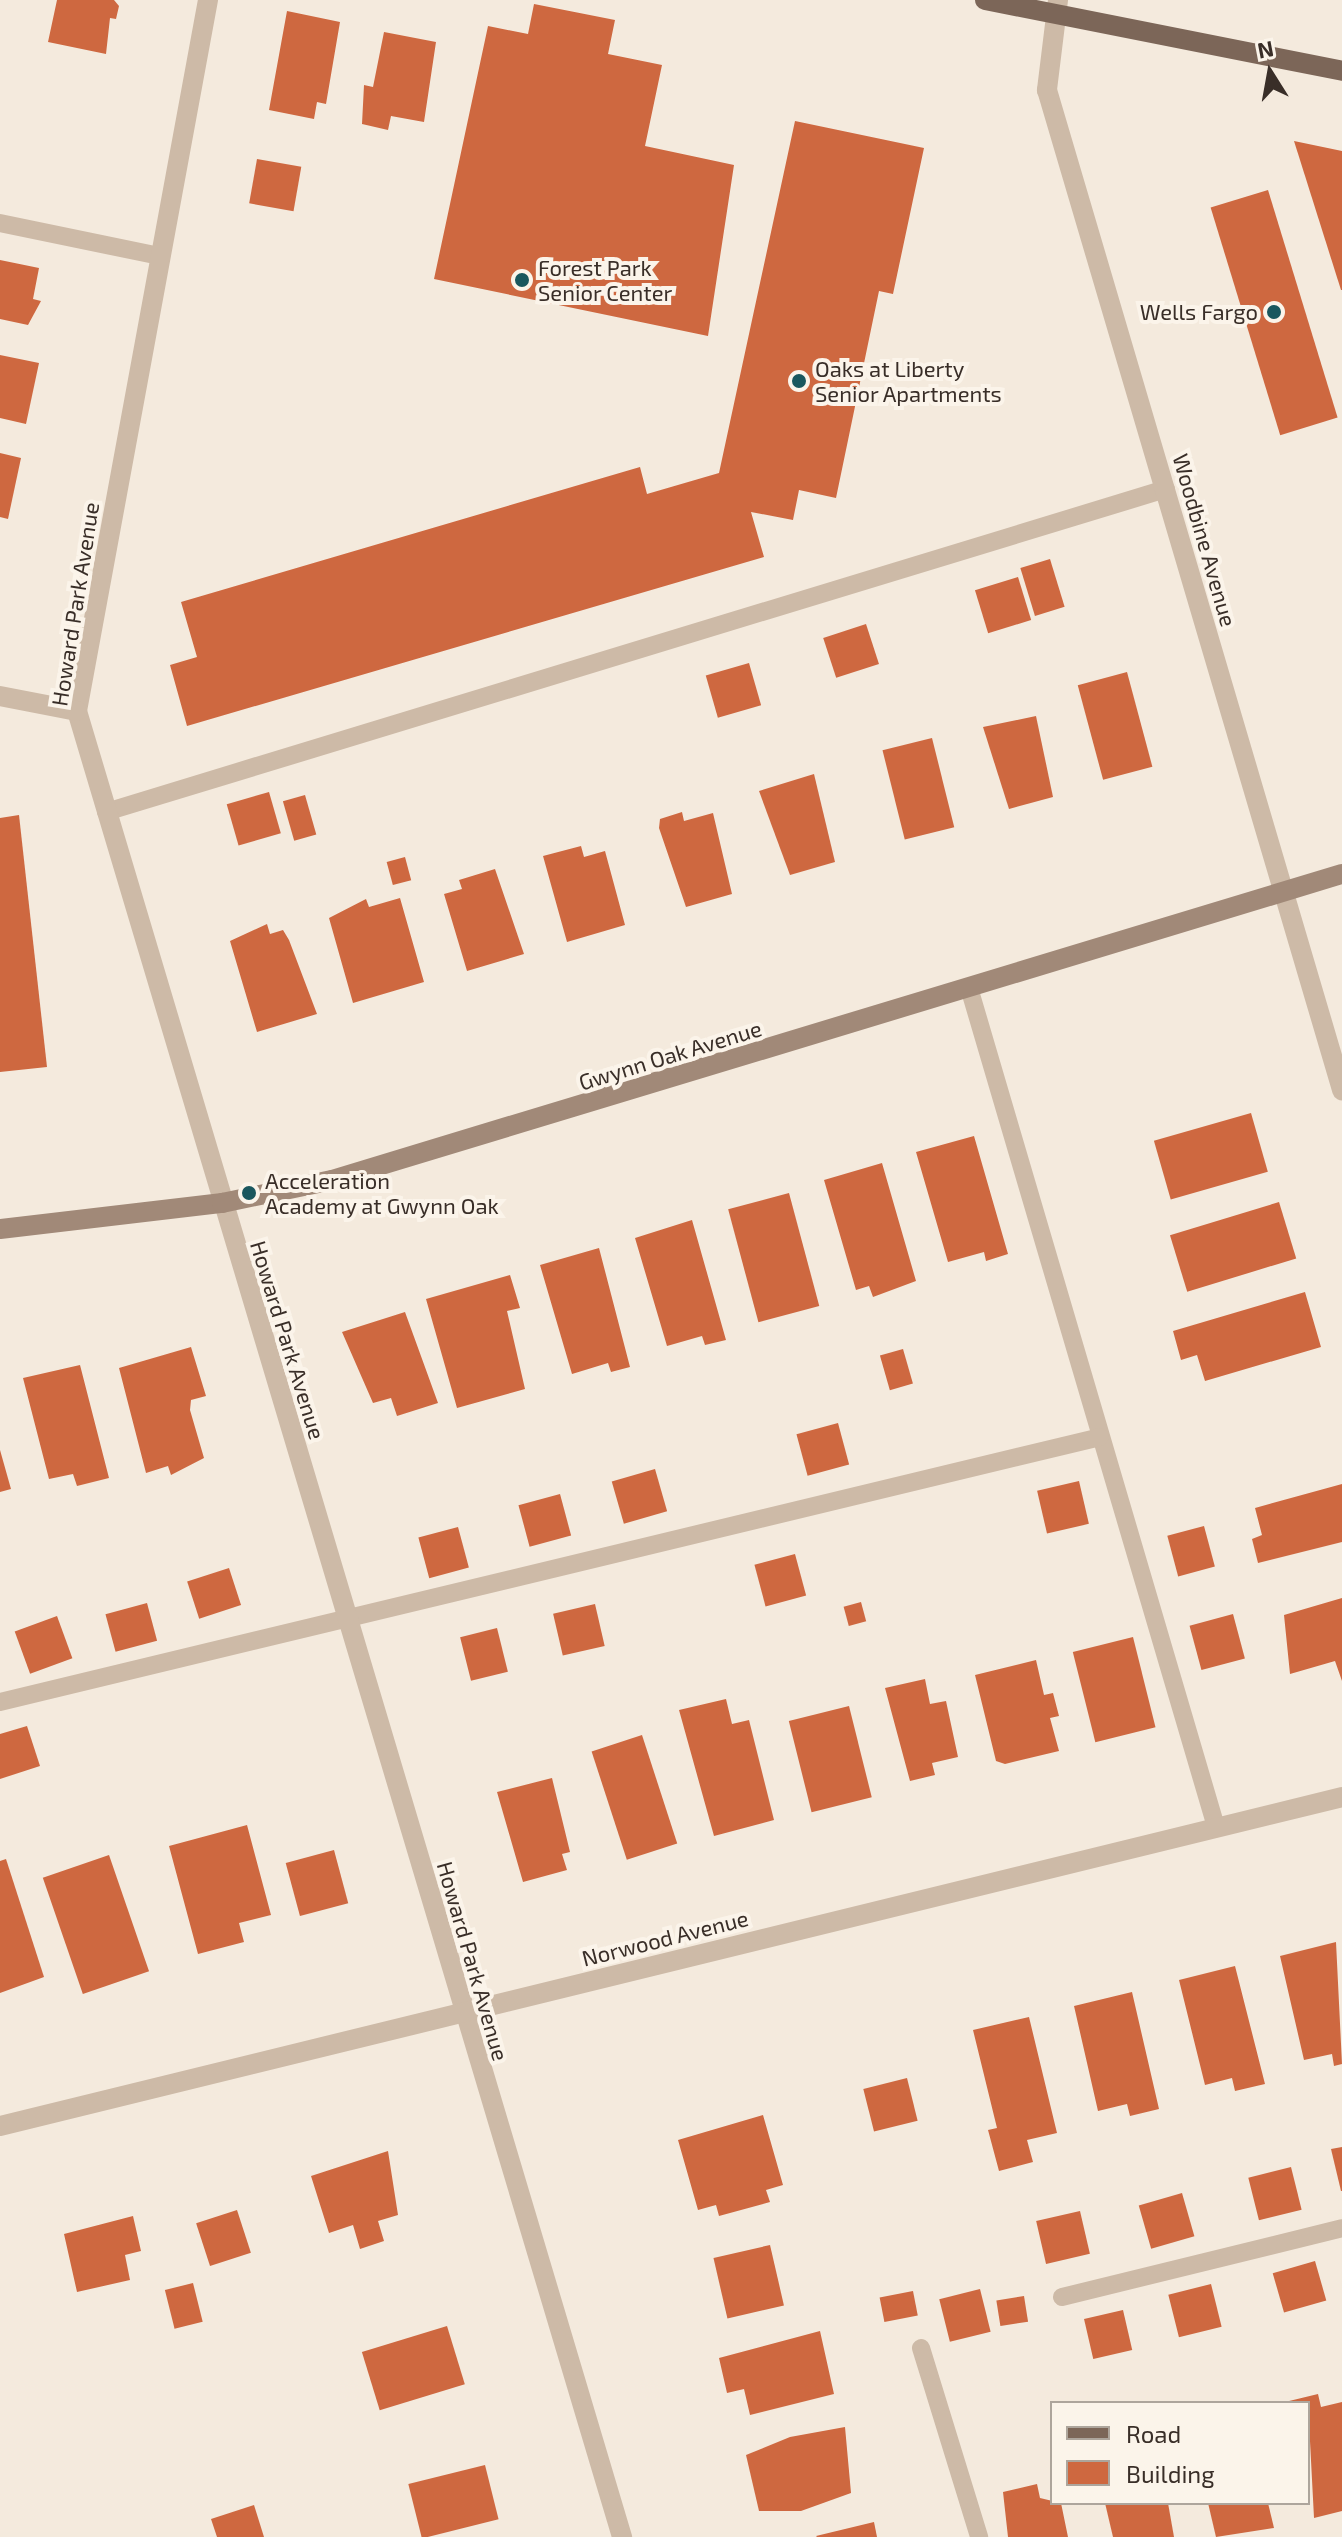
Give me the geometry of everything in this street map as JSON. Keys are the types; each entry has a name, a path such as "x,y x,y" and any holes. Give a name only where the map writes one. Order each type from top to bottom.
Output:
{"main road":[{"path":"985,0 1056,7 1342,71"},
{"name":"Gwynn Oak Avenue","path":"0,1229 222,1203 332,1180 970,991 1342,874"}],"street":[{"name":"Howard Park Avenue","path":"208,0 77,711 349,1619 462,2013 622,2537"},
{"name":"Woodbine Avenue","path":"1056,7 1047,90 1342,1090"},
{"path":"0,696 77,711"},
{"name":"Norwood Avenue","path":"0,2126 1342,1797"}],"lane":[{"path":"0,223 160,256"},
{"path":"106,812 1166,489"},
{"path":"970,991 1216,1827"},
{"path":"0,1702 1100,1437"},
{"path":"1062,2297 1342,2228"},
{"path":"921,2348 979,2537"}],"building":[{"path":"57,0 114,0 119,6 116,19 110,18 106,54 48,42"},
{"name":"Forest Park Senior Center","path":"534,4 615,20 608,54 662,65 645,146 734,165 708,336 434,279 488,26 528,34"},
{"path":"287,11 340,22 326,104 317,102 314,119 269,110"},
{"path":"384,32 436,42 424,122 391,116 388,130 362,124 364,85 373,87"},
{"name":"Oaks at Liberty Senior Apartments","path":"795,121 924,148 893,294 879,291 836,498 799,490 793,520 751,512 764,557 187,726 170,665 197,657 181,602 640,467 647,494 719,473"},
{"path":"1294,141 1342,151 1342,290 1341,290"},
{"path":"257,159 301,167 294,211 249,203"},
{"name":"Wells Fargo","path":"1268,190 1338,418 1280,435 1211,208"},
{"path":"0,260 39,268 33,299 41,301 28,325 0,319"},
{"path":"0,355 39,363 26,424 0,418"},
{"path":"0,453 21,458 8,519 0,517"},
{"path":"1050,559 1065,607 1035,616 1020,568"},
{"path":"1018,577 1031,620 988,633 975,590"},
{"path":"866,624 879,664 836,678 823,638"},
{"path":"749,663 761,705 718,718 706,675"},
{"path":"1127,672 1152,767 1103,780 1078,685"},
{"path":"1036,716 1053,797 1009,809 983,727"},
{"path":"932,738 954,827 905,840 883,750"},
{"path":"814,774 835,862 790,875 759,791"},
{"path":"269,792 281,833 239,845 227,804"},
{"path":"305,795 316,834 294,841 283,801"},
{"path":"682,812 684,821 713,813 732,894 686,907 659,828 660,819"},
{"path":"19,815 47,1067 0,1072 0,818"},
{"path":"581,846 584,857 605,851 625,925 567,942 543,856"},
{"path":"405,857 411,880 393,885 387,862"},
{"path":"495,869 524,954 467,971 444,894 462,889 459,880"},
{"path":"400,898 424,982 353,1003 329,918 366,899 369,907"},
{"path":"267,924 270,934 283,930 289,940 317,1014 257,1032 230,941"},
{"path":"1251,1113 1268,1172 1171,1199 1154,1141"},
{"path":"974,1136 1008,1254 986,1261 984,1252 948,1262 916,1152"},
{"path":"882,1163 916,1281 873,1297 869,1286 856,1290 824,1180"},
{"path":"789,1193 819,1306 758,1322 728,1209"},
{"path":"1279,1202 1296,1258 1187,1292 1170,1235"},
{"path":"692,1220 726,1340 705,1345 702,1336 667,1346 635,1238"},
{"path":"599,1248 630,1367 611,1372 608,1363 572,1374 540,1265"},
{"path":"510,1275 520,1308 507,1311 525,1389 457,1408 426,1299"},
{"path":"1305,1292 1321,1347 1205,1381 1197,1355 1181,1360 1173,1331"},
{"path":"405,1312 438,1403 397,1416 391,1398 373,1403 342,1332"},
{"path":"191,1347 206,1396 191,1400 190,1410 204,1458 171,1475 168,1466 146,1473 119,1368"},
{"path":"903,1349 913,1384 890,1390 880,1356"},
{"path":"80,1365 109,1478 77,1486 73,1474 49,1479 23,1378"},
{"path":"838,1423 849,1465 808,1476 796,1434"},
{"path":"0,1450 11,1489 0,1492"},
{"path":"655,1469 667,1511 624,1524 612,1481"},
{"path":"1079,1481 1089,1524 1047,1534 1037,1491"},
{"path":"1342,1484 1342,1542 1258,1563 1252,1539 1262,1535 1255,1508"},
{"path":"560,1494 571,1536 530,1547 518,1505"},
{"path":"1204,1526 1215,1567 1178,1576 1167,1536"},
{"path":"458,1527 469,1568 429,1578 418,1538"},
{"path":"795,1554 806,1596 766,1606 754,1565"},
{"path":"229,1568 241,1605 199,1619 187,1582"},
{"path":"1342,1598 1342,1681 1335,1661 1290,1674 1284,1615"},
{"path":"861,1602 866,1621 849,1626 844,1607"},
{"path":"147,1603 157,1641 116,1652 105,1614"},
{"path":"595,1604 605,1646 563,1656 553,1614"},
{"path":"1233,1614 1245,1658 1201,1670 1190,1626"},
{"path":"57,1616 72,1658 30,1674 15,1631"},
{"path":"497,1628 508,1672 471,1681 460,1637"},
{"path":"1133,1637 1155,1727 1095,1742 1073,1652"},
{"path":"1036,1660 1044,1695 1053,1693 1059,1716 1050,1718 1059,1751 1005,1764 996,1761 975,1675"},
{"path":"925,1679 930,1704 946,1701 958,1757 932,1763 935,1775 910,1781 885,1688"},
{"path":"726,1699 732,1724 749,1720 774,1820 714,1836 679,1710"},
{"path":"849,1706 872,1797 812,1812 789,1721"},
{"path":"27,1726 40,1766 0,1779 0,1734"},
{"path":"642,1735 677,1843 627,1860 592,1751"},
{"path":"552,1778 570,1852 562,1854 567,1870 523,1882 497,1792"},
{"path":"247,1825 271,1915 239,1923 244,1942 198,1954 169,1846"},
{"path":"334,1850 348,1903 300,1916 286,1863"},
{"path":"109,1855 149,1971 83,1994 43,1878"},
{"path":"6,1859 44,1977 0,1993 0,1861"},
{"path":"1336,1942 1342,2064 1334,2066 1332,2054 1304,2060 1280,1956"},
{"path":"1235,1966 1265,2084 1235,2091 1232,2078 1205,2085 1179,1980"},
{"path":"1132,1992 1159,2109 1130,2116 1127,2104 1098,2111 1074,2006"},
{"path":"1029,2017 1057,2133 1027,2140 1033,2162 999,2171 988,2130 997,2128 973,2030"},
{"path":"907,2078 918,2121 874,2132 863,2089"},
{"path":"763,2115 783,2185 766,2190 770,2202 719,2216 716,2205 698,2210 678,2140"},
{"path":"1342,2147 1342,2191 1341,2191 1331,2149"},
{"path":"388,2151 398,2215 378,2221 384,2241 360,2249 353,2225 329,2233 311,2176"},
{"path":"1291,2167 1302,2210 1259,2220 1248,2178"},
{"path":"1182,2193 1194,2236 1151,2249 1139,2205"},
{"path":"237,2210 251,2253 210,2266 196,2223"},
{"path":"1080,2211 1090,2254 1046,2264 1036,2221"},
{"path":"133,2216 141,2251 125,2255 130,2280 77,2292 64,2234"},
{"path":"770,2245 784,2305 727,2318 713,2258"},
{"path":"1315,2261 1326,2300 1284,2313 1273,2273"},
{"path":"193,2283 203,2322 175,2329 165,2290"},
{"path":"1211,2284 1222,2327 1179,2337 1168,2295"},
{"path":"980,2289 991,2332 950,2342 939,2299"},
{"path":"913,2291 918,2316 884,2322 880,2297"},
{"path":"1024,2296 1028,2322 1000,2326 996,2300"},
{"path":"1123,2310 1132,2350 1093,2359 1084,2319"},
{"path":"447,2326 465,2384 380,2410 362,2352"},
{"path":"820,2331 834,2394 750,2415 744,2389 727,2393 719,2358"},
{"path":"1318,2394 1321,2407 1342,2402 1342,2511 1314,2518 1310,2401 1289,2401"},
{"path":"845,2427 851,2493 801,2511 759,2511 746,2455 790,2437"},
{"path":"485,2465 499,2519 422,2537 408,2484"},
{"path":"1037,2484 1040,2498 1050,2500 1050,2505 1061,2505 1068,2537 1008,2537 1003,2492"},
{"path":"254,2505 264,2537 217,2537 211,2519"},
{"path":"1105,2505 1168,2505 1174,2537 1113,2537"},
{"path":"1208,2505 1268,2505 1274,2528 1216,2537"},
{"path":"874,2522 877,2537 816,2536"}],"place":[{"name":"Forest Park Senior Center","path":"522,280"},
{"name":"Wells Fargo","path":"1274,312"},
{"name":"Oaks at Liberty Senior Apartments","path":"799,381"},
{"name":"Acceleration Academy at Gwynn Oak","path":"249,1193"}]}
